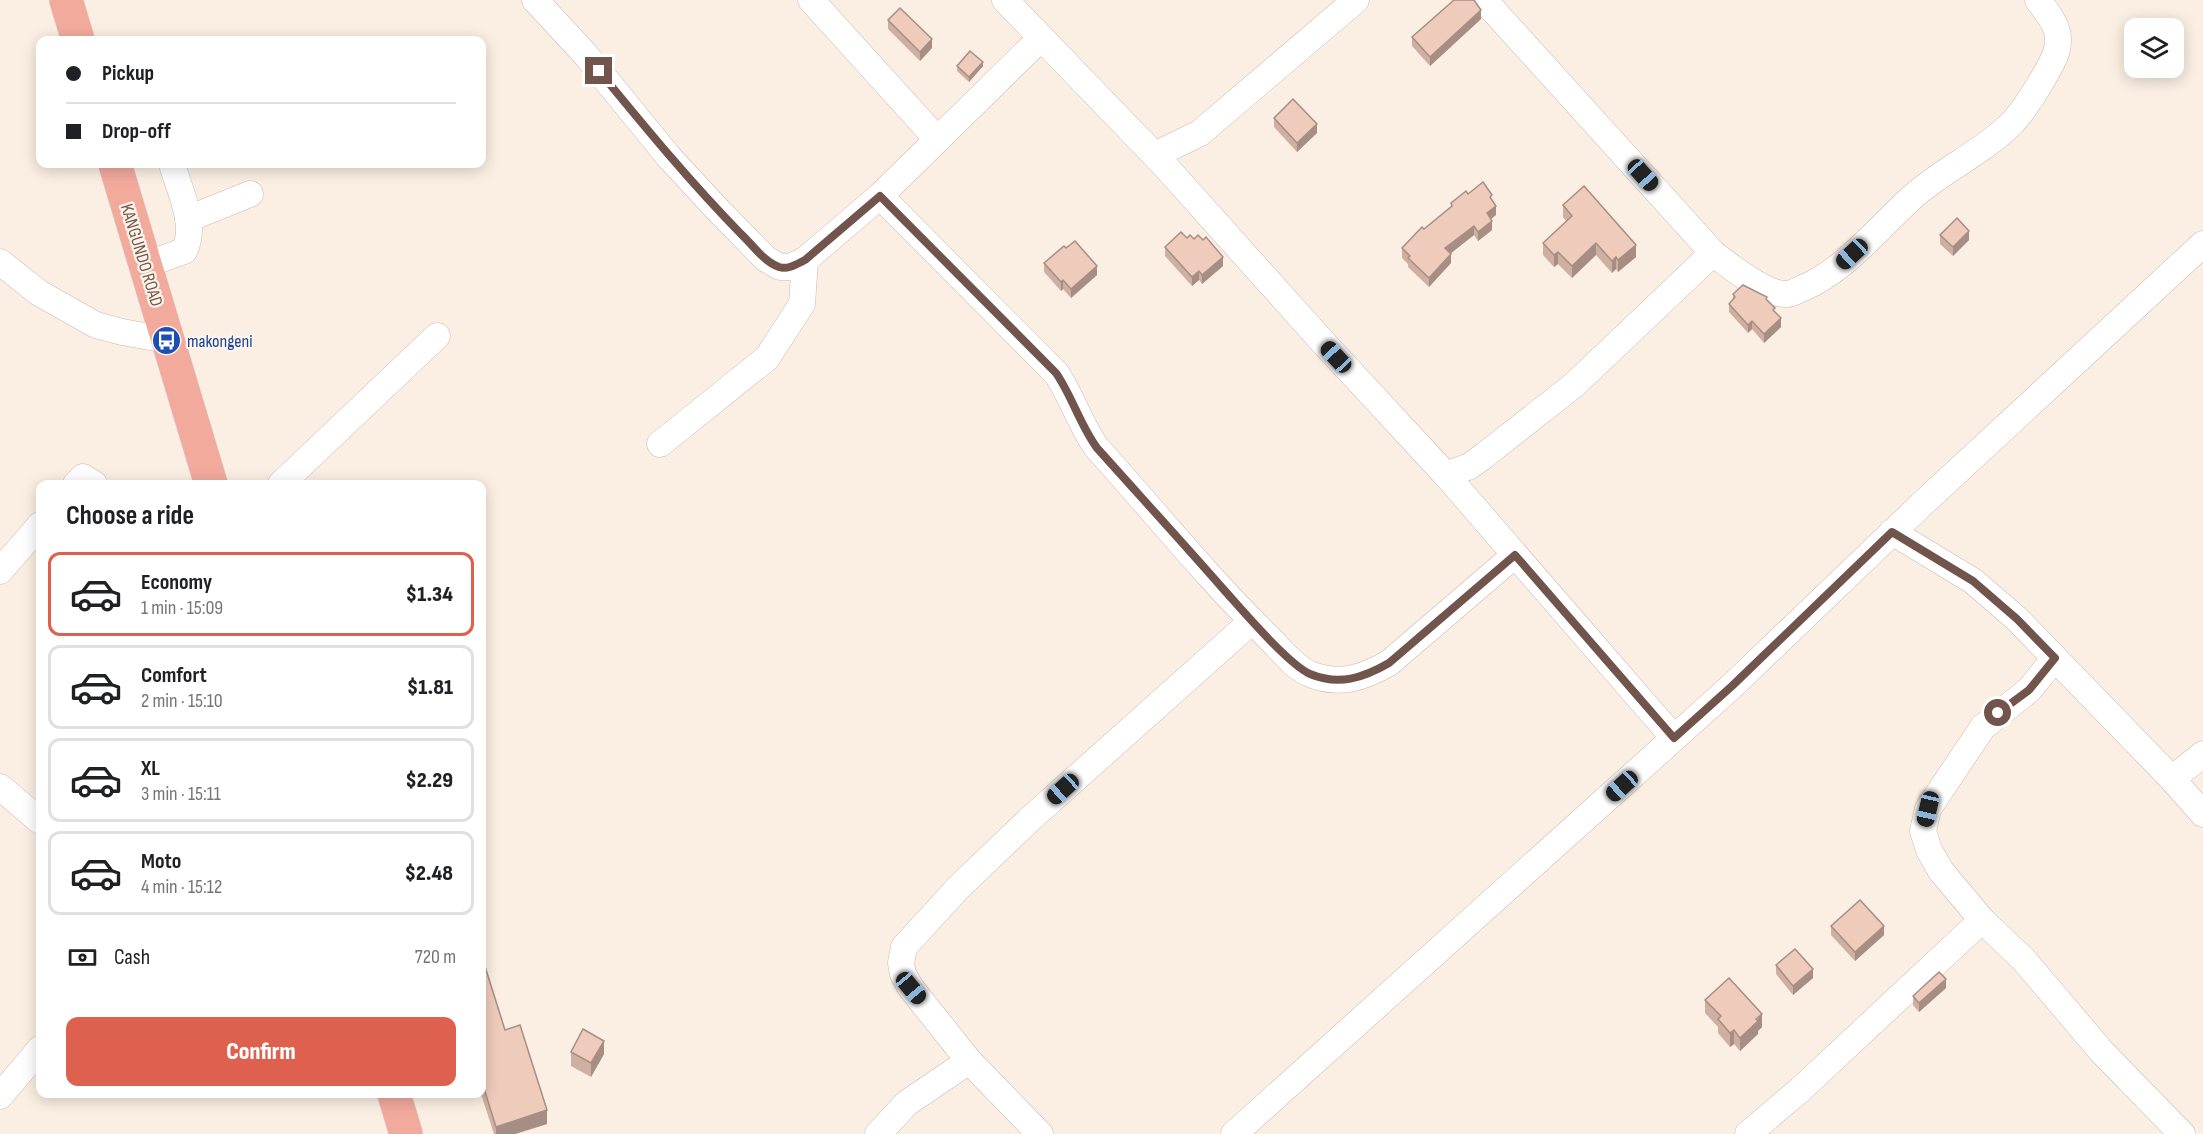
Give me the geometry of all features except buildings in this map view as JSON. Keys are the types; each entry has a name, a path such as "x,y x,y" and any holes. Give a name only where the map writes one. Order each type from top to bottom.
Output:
{"highway":[{"path":"66,0 77,36"},
{"name":"KANGUNDO ROAD","path":"116,168 210,480"},
{"path":"395,1098 406,1134"}],"street":[{"path":"535,0 585,54 668,156 766,259 780,267 790,267 805,260 880,196 1041,38"},
{"path":"811,0 937,139"},
{"path":"1005,0 1155,155 1446,475 1674,738"},
{"path":"1155,155 1200,133 1356,0"},
{"path":"1484,0 1713,253 1772,291 1789,294 1835,270 1918,193 1984,147 2020,114 2032,98 2057,51 2059,38 2055,23 2038,0"},
{"path":"145,265 184,251 190,234 173,168"},
{"path":"188,219 250,194"},
{"path":"880,196 1056,373 1087,435 1097,448 1252,621 1290,659 1308,673 1328,679 1353,679 1368,675 1389,663 1515,555"},
{"path":"1234,1134 1732,686 1892,532 2203,244"},
{"path":"1446,475 1470,466 1574,385 1713,253"},
{"path":"660,444 767,358 802,304 805,260"},
{"path":"0,262 39,293 96,325 167,340"},
{"path":"285,480 437,336"},
{"path":"0,571 36,530"},
{"path":"1892,532 1973,581 2017,619 2203,814"},
{"path":"1040,1134 969,1061 911,988 903,974 901,963 904,947 958,888 1029,820 1252,621"},
{"path":"2055,658 2029,690 1983,727 1928,809 1923,831 1929,850 1941,871 1982,921 2024,960 2102,1052 2182,1134"},
{"path":"2172,779 2203,754"},
{"path":"0,787 36,817"},
{"path":"1748,1134 1801,1089 1982,921"},
{"path":"0,1096 36,1054"},
{"path":"878,1134 907,1103 969,1061"}],"place":[{"name":"makongeni","path":"166,341"}],"route":[{"path":"599,71 668,156 766,259 780,267 790,267 805,260 880,196 1056,373 1087,435 1097,448 1252,621 1290,659 1308,673 1328,679 1353,679 1368,675 1389,663 1515,555 1674,738 1732,686 1892,532 1973,581 2017,619 2055,658 2029,690 1998,713"}]}
